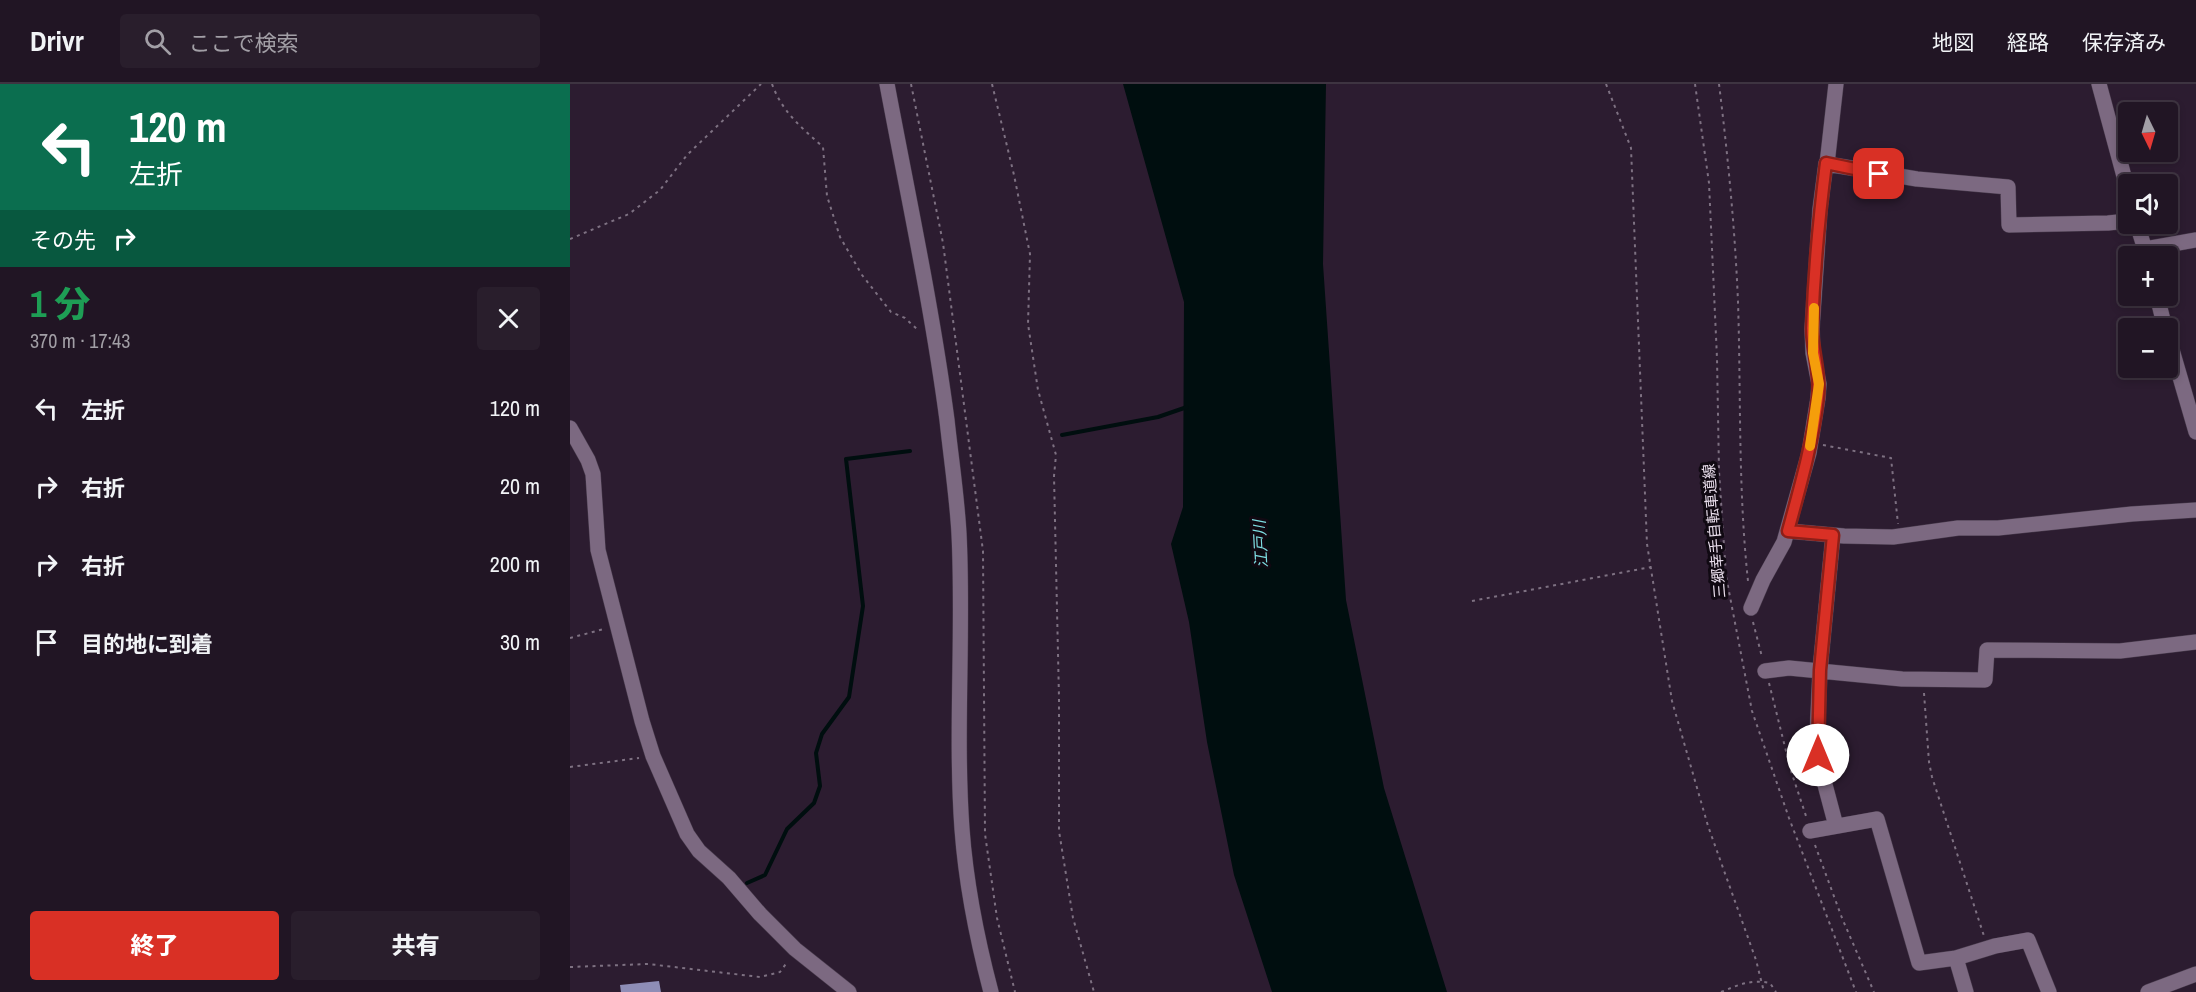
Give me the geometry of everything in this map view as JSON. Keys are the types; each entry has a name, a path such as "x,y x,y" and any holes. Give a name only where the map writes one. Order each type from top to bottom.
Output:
{"street":[{"path":"887,84 936,347 959,532 962,830 974,918 991,992"},
{"path":"1751,608 1788,531 1810,443 1819,384 1813,353 1812,329 1816,262 1820,209 1836,84"},
{"path":"2099,84 2123,174"},
{"path":"1827,164 1917,179 2008,187 2009,225 2118,221"},
{"path":"2173,246 2196,240"},
{"path":"2178,370 2196,432"},
{"path":"570,428 588,460 592,474 598,549 642,721 653,756 687,834 699,851 729,878 760,914 795,949 849,992"},
{"path":"1788,531 1833,535 1899,536 1937,529 1998,528 2132,514 2196,510"},
{"path":"1833,535 1820,670 1818,755 1836,826"},
{"path":"1766,671 1789,668 1923,679 1985,680 1987,650 2120,651 2196,642"},
{"path":"1810,831 1877,819 1919,963 1956,958 1986,948 2028,940 2049,992"},
{"path":"1956,958 1965,992"},
{"path":"2148,992 2196,974"}],"path":[{"path":"570,239 629,214 660,190 687,155 761,84"},
{"path":"772,84 777,98 792,119 823,147 827,196 834,219 840,237 862,275 891,312 904,318 936,347"},
{"path":"992,84 1030,254 1028,324 1038,390 1056,455 1054,476 1059,698 1059,831 1073,918 1094,992"},
{"path":"1606,84 1631,148 1647,544 1672,701 1708,826 1756,960 1764,992"},
{"name":"三郷幸手自転車道線","path":"1695,84 1709,183 1717,358 1719,471 1726,576 1752,711 1793,828 1856,992"},
{"path":"1719,84 1736,244 1740,484 1751,608 1791,771 1810,831 1842,918 1874,992"},
{"path":"1810,443 1890,458 1899,536"},
{"path":"1472,601 1651,567"},
{"path":"570,638 618,625"},
{"path":"1923,679 1932,777 1980,922 1986,948"},
{"path":"570,767 653,756"},
{"path":"570,967 648,964 760,977 780,972 795,949"},
{"path":"1721,992 1748,982 1761,981 1770,983 1776,992"}],"water":[{"name":"江戸川","path":"1123,84 1326,84 1323,264 1346,600 1384,788 1447,992 1272,992 1234,875 1207,742 1189,622 1171,544 1183,507 1184,302"}],"building":[{"path":"659,981 661,992 621,992 620,985"}],"waterway":[{"path":"1062,435 1158,417 1187,407"},
{"path":"747,883 765,875 787,829 814,803 820,786 816,753 822,734 849,697 863,606 846,459 910,451"}],"slow traffic":[{"path":"1810,446 1819,384 1813,353 1814,308"}],"route":[{"path":"1818,755 1820,670 1833,535 1788,531 1809,453 1818,398 1819,384 1813,353 1812,329 1820,209 1826,163 1879,174"}]}
